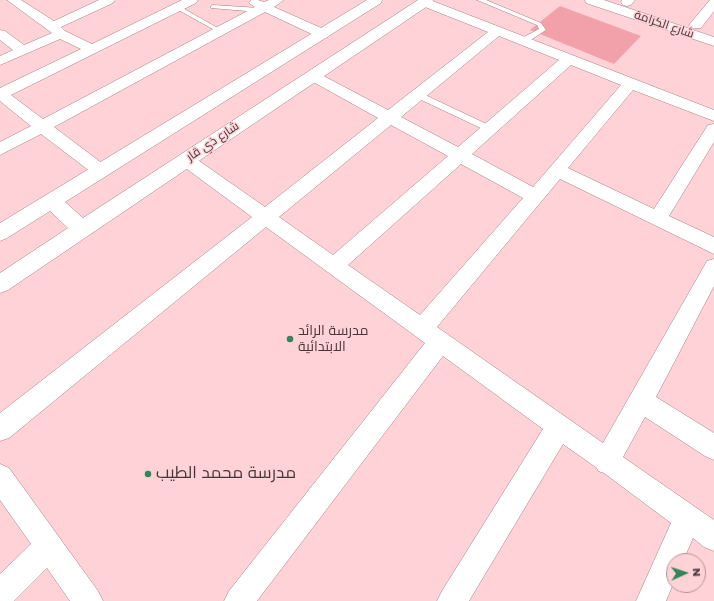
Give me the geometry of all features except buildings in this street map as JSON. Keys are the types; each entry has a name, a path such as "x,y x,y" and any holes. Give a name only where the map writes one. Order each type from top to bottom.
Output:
{"street":[{"path":"0,2 6,0"},
{"path":"13,0 57,30 92,49"},
{"path":"0,61 23,51 109,0"},
{"path":"101,171 0,94 192,0"},
{"path":"0,149 220,31 258,6 278,0"},
{"path":"0,234 376,0"},
{"name":"شارع الكرامة","path":"591,0 714,42"},
{"path":"426,1 714,116"},
{"name":"شارع ذي قار","path":"0,284 426,1"},
{"name":"شارع الكرامة","path":"626,1 714,31"},
{"path":"696,25 714,3"},
{"path":"258,6 323,34"},
{"path":"0,429 498,31"},
{"path":"0,34 23,51"},
{"path":"334,266 569,59"},
{"path":"313,76 535,196"},
{"path":"239,601 431,335 535,196 631,83"},
{"path":"658,218 714,129"},
{"path":"186,160 714,537"},
{"path":"557,170 714,246"},
{"path":"52,202 82,229"},
{"path":"607,462 714,267"},
{"path":"641,401 714,447"},
{"path":"452,601 559,427"},
{"path":"0,477 88,601"},
{"path":"651,601 687,519"},
{"path":"0,594 49,546"}],"lane":[{"path":"480,0 539,24 543,30 523,41"},
{"path":"213,7 258,6"},
{"path":"177,7 220,31"},
{"path":"418,95 490,129"}],"shaded area":[{"path":"560,6 641,36 614,64 530,30"}],"place":[{"name":"مدرسة الرائد الابتدائية","path":"290,339"},
{"name":"مدرسة محمد الطيب","path":"148,474"}]}
